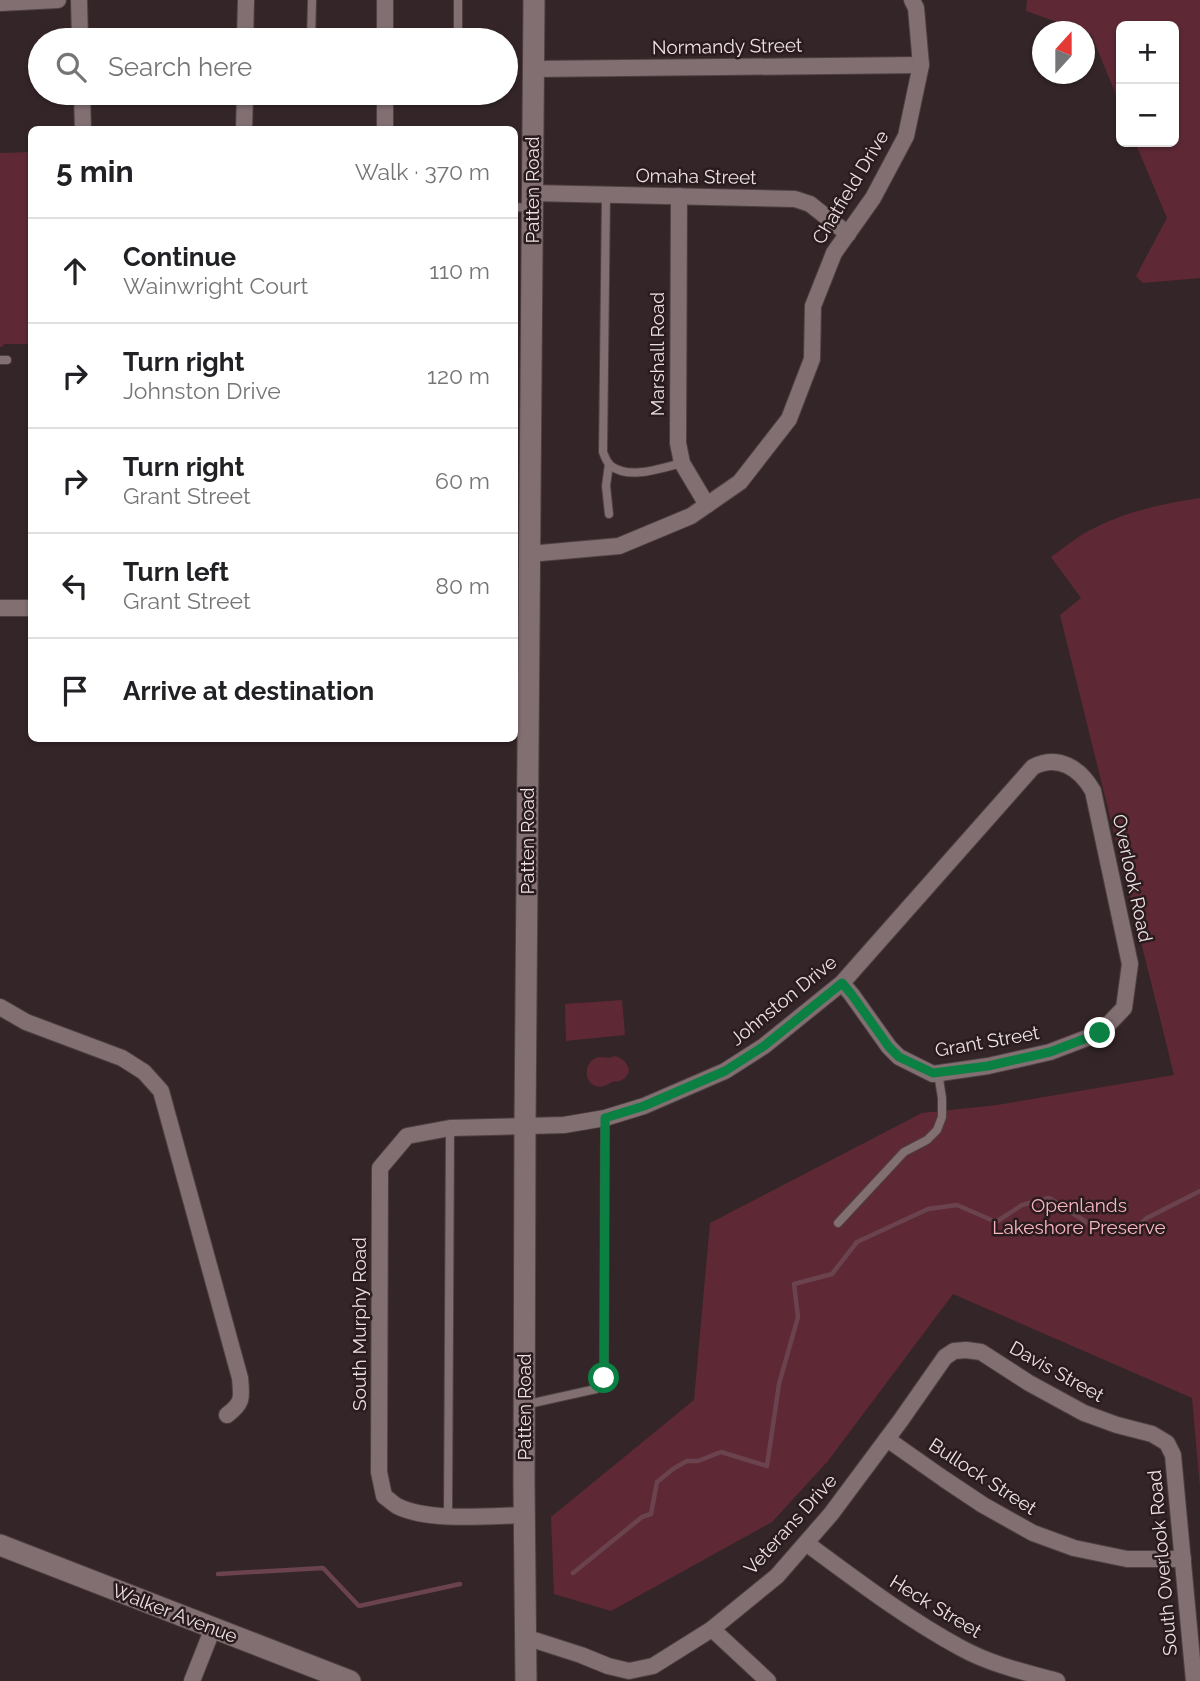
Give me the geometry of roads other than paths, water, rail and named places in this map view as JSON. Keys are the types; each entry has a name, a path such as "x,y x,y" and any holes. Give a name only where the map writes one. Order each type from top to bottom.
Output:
{"street":[{"path":"0,3 58,0"},
{"path":"79,0 80,28"},
{"path":"245,28 246,0"},
{"path":"385,0 385,28"},
{"name":"Patten Road","path":"526,1681 521,706 529,554 526,203 534,0"},
{"name":"Chatfield Drive","path":"529,554 619,546 691,516 740,482 789,419 812,359 813,306 834,253 873,198 906,136 921,65 916,8 912,0"},
{"name":"Normandy Street","path":"533,69 921,65"},
{"path":"82,105 83,126"},
{"path":"244,126 245,105"},
{"path":"385,105 385,126"},
{"name":"Omaha Street","path":"526,203 607,195 795,199 810,204 848,234"},
{"name":"Marshall Road","path":"679,196 678,443 682,463 707,505"},
{"path":"0,608 28,608"},
{"name":"Johnston Drive","path":"525,1126 564,1125 605,1118 644,1106 725,1071 764,1046 842,983 1033,767 1053,761 1069,766"},
{"name":"Overlook Road","path":"1069,766 1079,772 1093,791 1130,964 1124,1008"},
{"name":"Grant Street","path":"842,983 899,1057 933,1073 988,1066 1050,1052 1100,1033 1124,1008"},
{"path":"0,1007 26,1022 122,1058 144,1072 161,1091 240,1378 242,1395 238,1407 227,1415"},
{"name":"South Murphy Road","path":"524,1515 448,1516 419,1513 397,1506 384,1496 379,1472 380,1168 407,1136 450,1128 525,1126"},
{"name":"Veterans Drive","path":"525,1637 581,1655 608,1667 629,1671 653,1666 712,1629 777,1576 831,1514 945,1357 954,1351 965,1350"},
{"name":"Davis Street","path":"965,1350 981,1352 1029,1383 1084,1413 1152,1434 1167,1443"},
{"name":"Bullock Street","path":"887,1438 983,1505 1032,1533 1074,1548 1127,1559 1183,1559"},
{"name":"South Overlook Road","path":"1167,1443 1173,1455 1194,1681"},
{"name":"Heck Street","path":"806,1543 881,1598 962,1649 1010,1668 1057,1681"},
{"name":"Walker Avenue","path":"0,1545 350,1681"},
{"path":"192,1681 213,1628"},
{"path":"712,1629 768,1681"}],"lane":[{"path":"312,0 312,28"},
{"path":"458,0 458,28"},
{"path":"607,195 603,452 609,464 622,472 639,472 682,463"},
{"path":"609,464 606,486 609,514"},
{"path":"838,1223 904,1152 927,1140 937,1130 942,1116 938,1073"},
{"path":"524,1405 596,1389 604,1378 605,1118"},
{"path":"448,1516 450,1128"}],"waterway":[{"path":"573,1573 642,1517 651,1514 657,1482 687,1461 698,1461 721,1452 767,1466 779,1384 798,1317 794,1284 832,1274 857,1242 928,1209 957,1205 996,1222 1022,1205 1049,1198 1094,1227 1129,1233 1147,1218 1200,1191"},
{"path":"218,1574 323,1568 359,1606 460,1584"}],"park label":[{"name":"Openlands Lakeshore Preserve","path":"1079,1216"}]}
